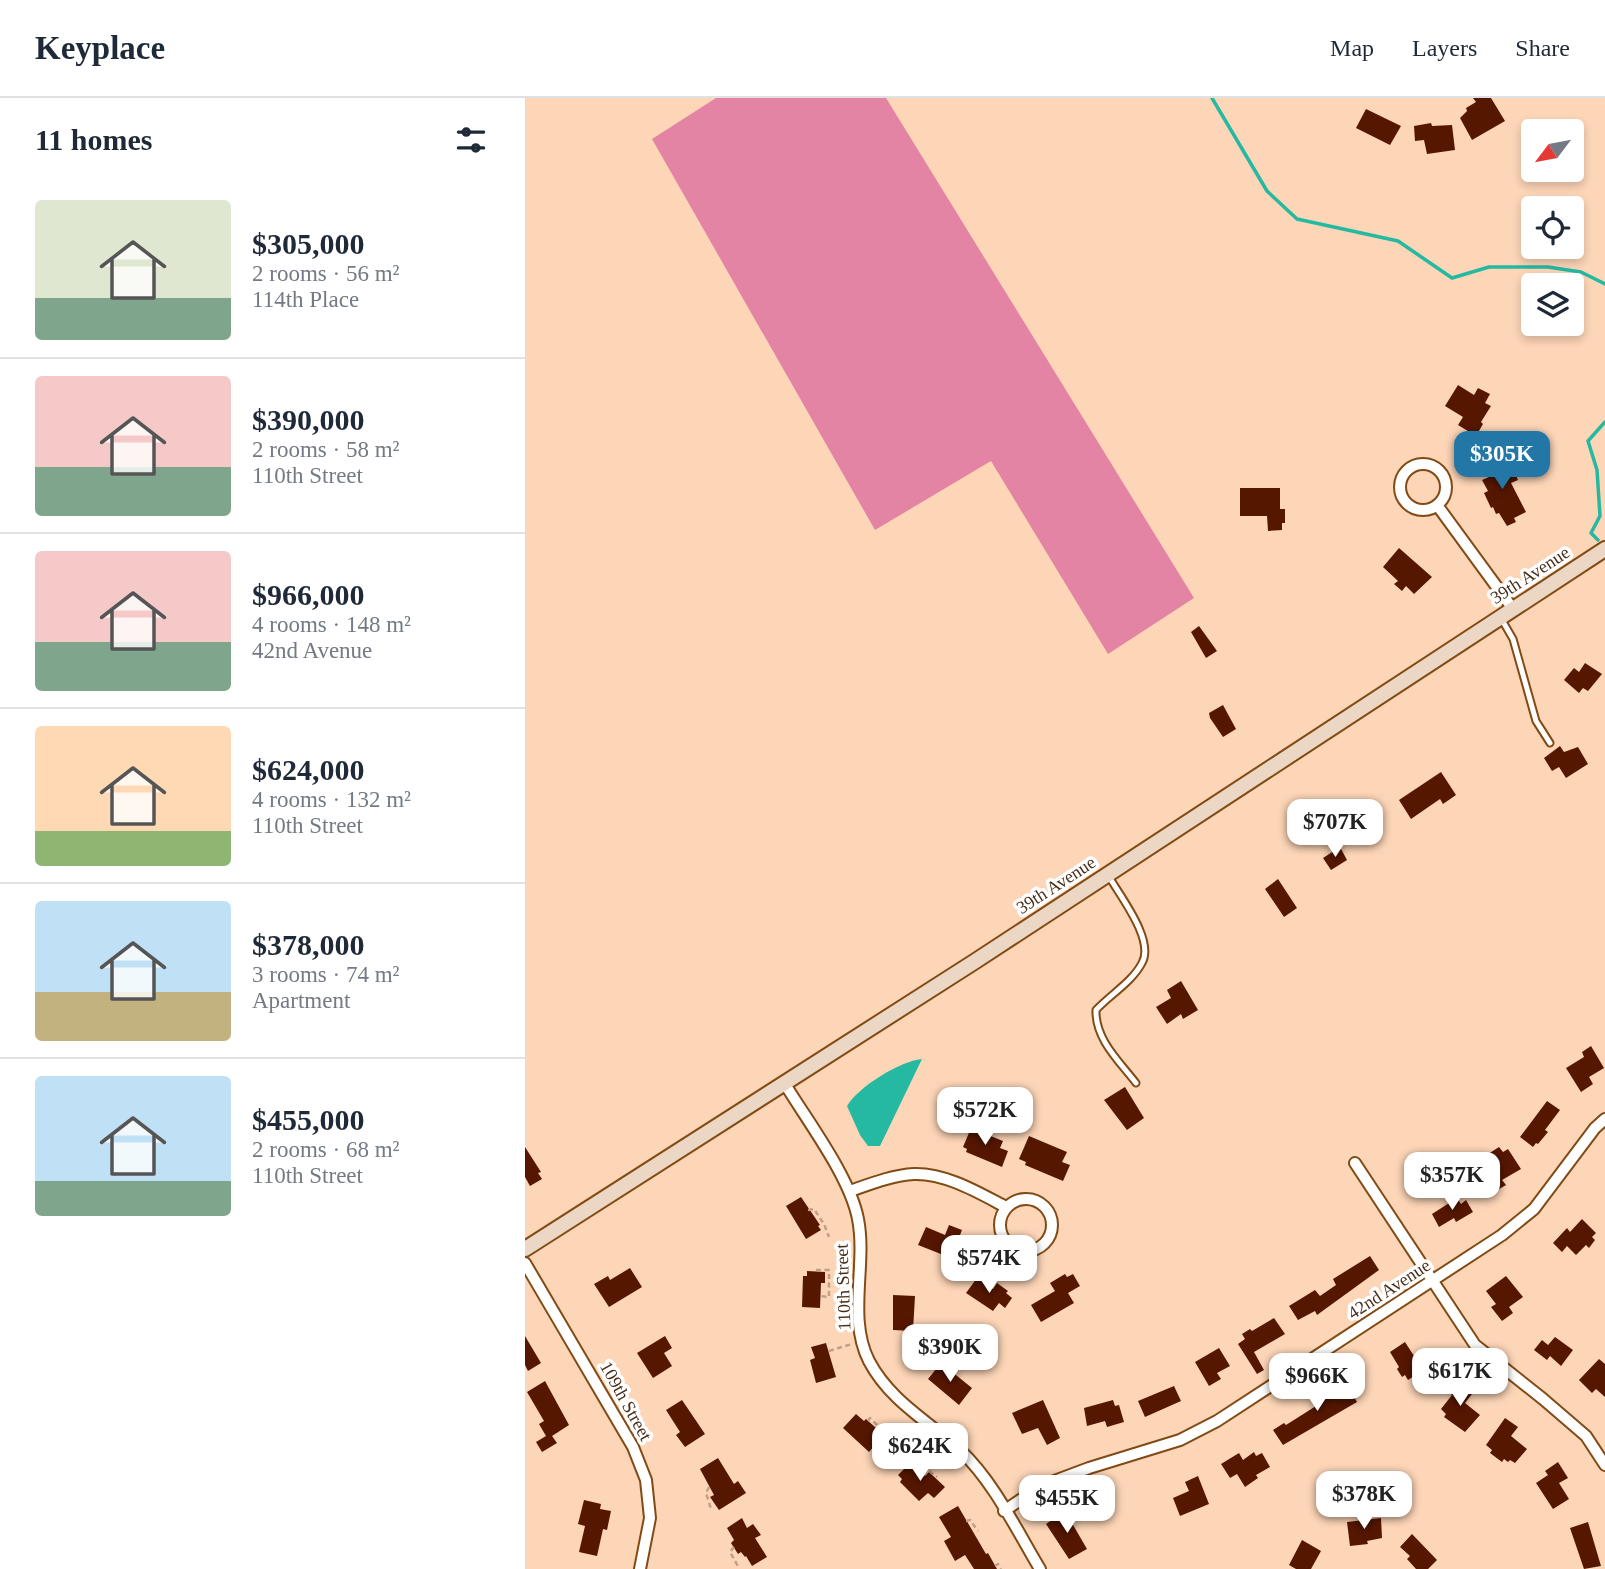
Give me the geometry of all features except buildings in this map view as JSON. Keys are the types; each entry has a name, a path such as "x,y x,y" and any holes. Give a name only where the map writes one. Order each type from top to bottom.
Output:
{"main road":[{"name":"39th Avenue","path":"525,1249 1108,875 1605,549"}],"street":[{"path":"1415,465 1429,465 1441,473 1445,479 1445,494 1437,505 1422,510 1408,504 1400,490 1400,482 1408,469 1415,465"},
{"path":"1437,505 1507,613"},
{"name":"110th Street","path":"785,1084 850,1191 858,1220 859,1314 868,1360 883,1384 908,1409 960,1450 984,1476 1040,1569"},
{"name":"42nd Avenue","path":"1004,1511 1041,1486 1180,1440 1217,1421 1433,1281 1502,1235 1534,1209 1595,1128 1605,1119"},
{"path":"1355,1163 1475,1345 1586,1436 1605,1465"},
{"path":"850,1191 911,1174 929,1174 972,1190 1006,1207"},
{"path":"1021,1199 1038,1201 1045,1206 1052,1221 1049,1238 1044,1244 1037,1249 1019,1250 1005,1240 1000,1224 1006,1207 1021,1199"},
{"name":"109th Street","path":"525,1263 633,1447 646,1480 650,1518 640,1569"}],"lane":[{"path":"1507,613 1536,721 1550,743"},
{"path":"1108,875 1143,934 1146,948 1143,962 1130,979 1096,1010 1095,1020 1101,1037 1136,1083"}],"path":[{"path":"808,1210 814,1209 829,1237"},
{"path":"816,1270 829,1270 829,1297 820,1296"},
{"path":"828,1351 863,1341"},
{"path":"867,1421 870,1418 877,1425"},
{"path":"921,1472 929,1471 937,1477"},
{"path":"709,1487 706,1493 711,1508"},
{"path":"966,1521 970,1521 978,1531"},
{"path":"734,1547 730,1552 739,1568"},
{"path":"995,1566 998,1564 1001,1569"}],"shaded area":[{"path":"716,98 886,98 1194,598 1108,654 991,461 875,530 652,139"}],"water":[{"path":"922,1059 880,1146 868,1146 847,1106 860,1091 880,1076"}],"waterway":[{"path":"1212,98 1267,191 1297,219 1398,241 1452,278 1489,267 1548,267 1581,272 1605,284"},
{"path":"1598,540 1591,533 1600,516 1597,470 1588,441 1605,422"}]}
